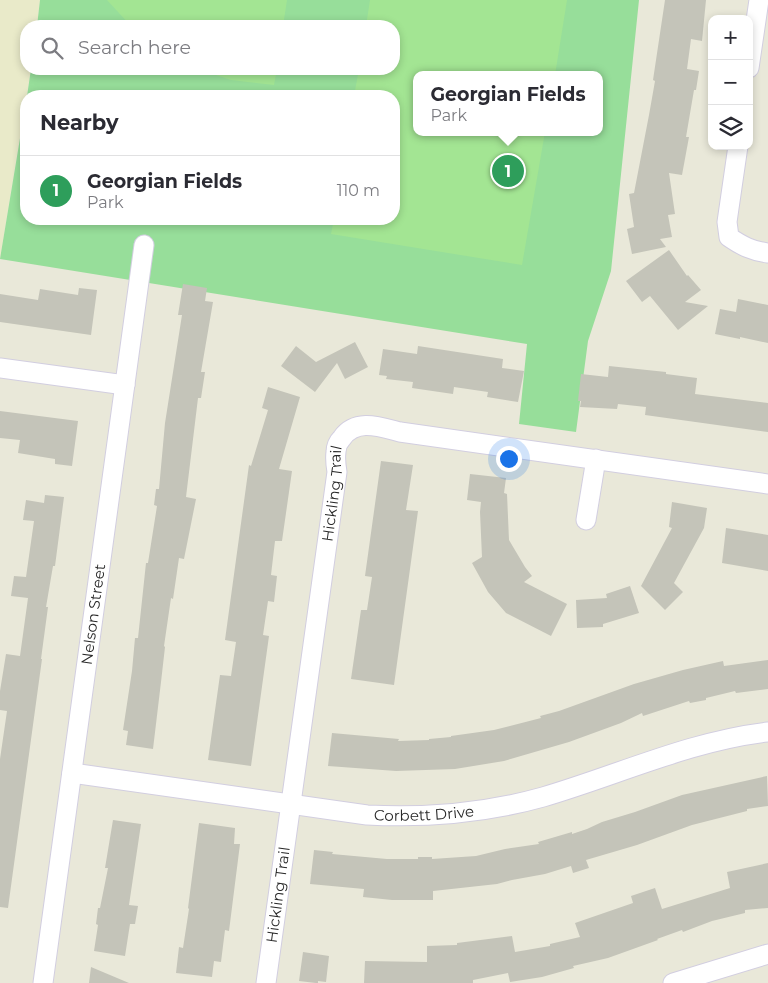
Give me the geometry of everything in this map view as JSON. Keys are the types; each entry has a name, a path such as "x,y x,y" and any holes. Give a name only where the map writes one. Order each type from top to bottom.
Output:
{"street":[{"path":"750,60 759,0"},
{"path":"737,150 727,222 729,237 753,251 768,253"},
{"name":"Nelson Street","path":"43,983 144,245"},
{"path":"0,368 125,386"},
{"name":"Hickling Trail","path":"266,983 337,472 336,451 338,442 344,434 360,426 377,426 400,432 768,484"},
{"path":"586,520 596,460"},
{"name":"Corbett Drive","path":"72,773 367,815 442,815 495,808 542,797 680,751 720,740 768,732"},
{"path":"673,983 768,954"}],"shaded area":[{"path":"0,0 40,0 38,20 20,20 20,75 30,75 28,90 20,90 20,136 0,259"}],"green space":[{"path":"40,0 639,0 611,271 588,341 576,432 519,424 527,344 0,259 20,138 20,225 400,225 400,90 28,90 30,75 400,75 400,20 38,20"},
{"path":"107,0 287,0 284,20 125,20"},
{"path":"370,0 567,0 556,71 413,71 413,136 544,136 522,265 331,234 333,225 400,225 400,90 355,90 358,75 400,75 400,20 367,20"},
{"path":"216,75 276,75 274,85 231,80"}],"building":[{"path":"665,0 706,0 702,41 691,39 687,69 699,71 686,137 689,137 682,175 669,173 675,214 668,215 672,237 660,239 666,247 632,254 627,229 634,227 629,194 634,193 649,115"},
{"path":"669,250 687,276 701,290 685,302 708,306 678,330 650,296 642,302 626,281"},
{"path":"183,284 207,288 205,301 213,302 201,372 205,372 201,398 198,398 186,497 196,499 184,559 179,558 173,599 171,598 153,749 126,745 128,731 123,730 135,638 138,638 146,563 148,563 157,506 154,505 156,489 159,489 165,423 182,315 178,315"},
{"path":"79,288 97,290 91,335 0,322 0,294 38,300 40,289 78,295"},
{"path":"738,299 768,305 768,343 715,334 720,309 736,312"},
{"path":"355,342 368,367 345,379 337,363 315,392 281,366 296,346 316,362"},
{"path":"418,346 503,359 502,368 524,371 518,402 487,397 488,392 454,387 453,394 412,388 413,382 386,379 387,376 379,375 383,349 417,354"},
{"path":"609,366 666,372 666,374 697,378 695,394 768,403 768,432 645,415 646,407 618,404 617,409 580,407 581,401 578,401 581,374 608,377"},
{"path":"268,387 300,397 279,469 292,471 282,541 275,541 271,575 277,576 274,602 268,601 263,635 269,636 251,766 208,760 220,675 231,676 236,642 225,640 249,465 251,466 268,410 262,408"},
{"path":"0,411 78,421 72,466 55,464 55,459 18,453 20,440 0,438"},
{"path":"381,461 413,465 406,510 418,511 394,685 351,679 361,610 367,610 372,577 365,576"},
{"path":"470,474 506,478 504,493 507,494 509,540 532,576 524,582 567,604 551,636 506,613 488,592 472,563 482,557 481,502 467,500"},
{"path":"45,495 64,497 55,566 53,566 46,607 48,607 42,659 8,908 0,907 0,759 7,711 0,710 0,691 6,654 20,656 28,598 11,596 14,576 26,577 34,521 23,520 26,500 44,503"},
{"path":"672,502 707,508 704,528 674,583 683,592 665,610 641,586 672,528 669,527"},
{"path":"726,528 768,535 768,571 722,563"},
{"path":"630,586 639,613 603,624 603,627 577,628 576,600 607,598 606,594"},
{"path":"768,660 768,689 736,693 735,691 706,698 706,700 690,703 689,701 643,716 642,713 621,723 569,742 504,761 455,769 396,771 328,766 332,733 399,739 398,741 429,740 494,730 541,718 540,716 634,684 683,670 723,661 724,666"},
{"path":"767,776 768,806 747,809 747,811 692,825 637,845 586,860 589,868 573,873 571,866 545,874 497,884 433,891 433,900 392,900 363,897 364,889 310,884 314,850 333,852 332,854 387,859 432,857 432,859 476,856 539,844 538,842 572,832 572,834 682,795"},
{"path":"113,820 141,824 129,905 138,906 135,924 130,924 125,956 94,951 98,925 96,924 98,908 100,908 108,868 105,868"},
{"path":"199,823 235,828 234,844 240,844 229,931 225,930 221,962 214,961 212,977 176,973 179,947 183,948 189,909"},
{"path":"768,863 768,908 745,910 745,913 712,921 683,932 682,930 608,958 573,966 574,968 542,977 510,982 508,973 473,980 473,983 364,983 365,961 427,962 427,946 457,945 457,943 512,936 515,952 550,946 550,944 580,937 575,923 633,903 631,896 655,888 662,909 730,888 727,872"},
{"path":"303,952 329,956 326,982 299,981"},
{"path":"91,967 129,983 89,983"}],"place":[{"name":"Georgian Fields","path":"508,171"}]}
